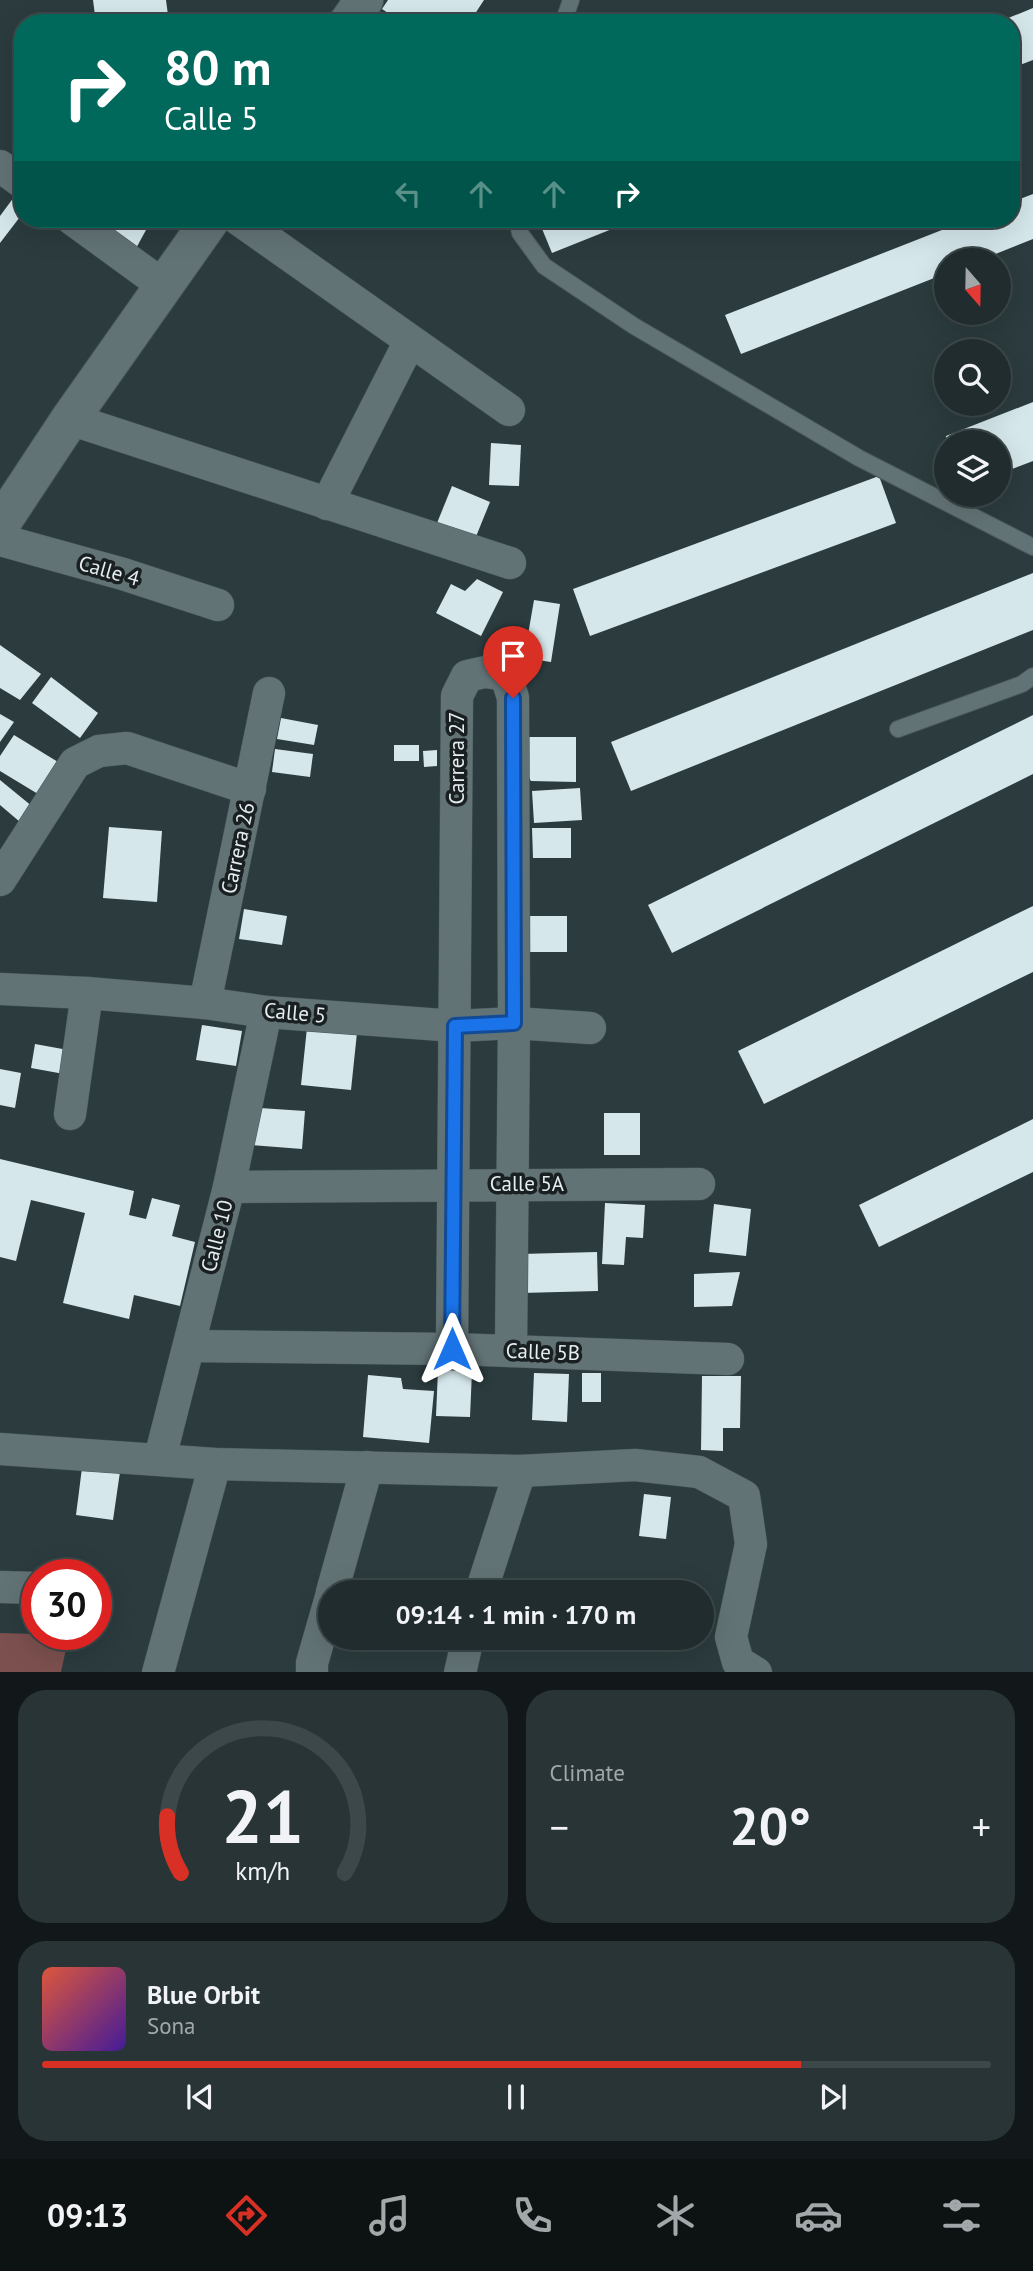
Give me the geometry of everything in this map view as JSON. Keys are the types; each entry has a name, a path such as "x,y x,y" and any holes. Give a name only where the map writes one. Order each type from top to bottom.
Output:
{"street":[{"path":"84,228 164,286"},
{"path":"0,525 205,228"},
{"path":"251,228 509,410"},
{"path":"327,504 410,341"},
{"path":"71,419 510,563"},
{"name":"Calle 4","path":"0,540 122,574 218,605"},
{"name":"Carrera 27","path":"452,1349 457,696 467,676 485,672 506,675 513,698 514,1023 510,1351"},
{"name":"Carrera 26","path":"205,1003 269,693"},
{"path":"0,880 75,763 99,751 127,748 250,789"},
{"name":"Calle 5","path":"0,989 87,993 205,1003 266,1012 455,1026 514,1023 590,1028"},
{"path":"70,1114 87,993"},
{"name":"Calle 10","path":"160,1458 229,1187 266,1012"},
{"name":"Calle 5A","path":"229,1187 699,1184"},
{"name":"Calle 5B","path":"190,1346 452,1349 728,1359"},
{"path":"0,1449 160,1458 215,1464 520,1471 635,1465 699,1472 744,1496 751,1544 731,1637 738,1662 756,1672"},
{"path":"158,1672 215,1464"},
{"path":"335,1580 367,1467"},
{"path":"485,1580 520,1471"},
{"path":"0,1587 21,1588"},
{"path":"312,1672 318,1642"},
{"path":"460,1672 465,1650"}],"lane":[{"path":"519,228 544,266 635,326 859,458 1033,547"},
{"path":"898,729 1022,684 1033,676"}],"shaded area":[{"path":"0,1633 21,1634 21,1650 66,1650 61,1672 0,1672"}],"building":[{"path":"93,0 166,0 168,14 95,14"},
{"path":"388,0 484,0 475,14 390,14 382,9"},
{"path":"1033,8 1033,60 1020,65 1020,14"},
{"path":"1033,194 1033,239 1010,248 934,248 934,278 741,354 725,315 947,228 1020,228 1020,199"},
{"path":"14,197 14,225 0,243 0,216"},
{"path":"98,228 147,228 134,252"},
{"path":"542,228 614,228 552,253"},
{"path":"1033,402 1033,461 1011,469 1011,430 961,430 997,416 1011,416 1011,411"},
{"path":"491,443 521,445 519,486 489,485"},
{"path":"879,476 896,523 590,636 573,589"},
{"path":"452,486 490,502 473,544 435,528"},
{"path":"1033,573 1033,630 631,791 611,742"},
{"path":"477,579 503,592 481,636 436,613 451,584 465,591"},
{"path":"534,600 560,604 551,662 524,658"},
{"path":"0,645 41,674 20,700 0,688"},
{"path":"51,677 98,713 80,738 32,703"},
{"path":"0,714 14,722 0,742"},
{"path":"1033,715 1033,774 672,953 648,905"},
{"path":"281,718 318,725 314,745 277,739"},
{"path":"14,735 58,762 38,794 0,771 0,756"},
{"path":"520,737 576,737 576,782 531,781 519,761"},
{"path":"394,745 419,745 419,761 394,761"},
{"path":"275,749 313,754 310,777 272,772"},
{"path":"437,750 437,766 424,767 423,751"},
{"path":"0,780 33,807 20,822 0,805"},
{"path":"580,788 582,820 534,823 532,791"},
{"path":"109,827 162,831 157,902 103,898"},
{"path":"532,828 571,828 571,858 533,858"},
{"path":"1033,906 1033,972 764,1104 738,1051"},
{"path":"244,909 287,916 282,945 239,939"},
{"path":"529,916 567,916 567,952 529,952"},
{"path":"308,1018 358,1023 351,1090 301,1085"},
{"path":"202,1025 242,1031 236,1066 196,1060"},
{"path":"35,1044 68,1050 64,1074 31,1068"},
{"path":"0,1069 21,1073 15,1108 0,1105"},
{"path":"260,1108 305,1111 302,1149 251,1145"},
{"path":"604,1113 640,1113 640,1155 604,1155"},
{"path":"1033,1119 1033,1172 879,1247 859,1205"},
{"path":"0,1159 134,1191 129,1215 146,1219 152,1198 180,1205 172,1236 195,1242 180,1306 134,1295 129,1319 63,1303 85,1213 31,1200 16,1261 0,1257"},
{"path":"605,1203 645,1205 643,1238 626,1237 624,1265 602,1264"},
{"path":"714,1204 751,1209 746,1256 709,1252"},
{"path":"597,1252 598,1291 521,1293 520,1254"},
{"path":"740,1272 732,1306 694,1307 694,1274"},
{"path":"438,1370 472,1371 470,1417 436,1416"},
{"path":"534,1373 569,1374 567,1422 532,1420"},
{"path":"582,1373 601,1373 601,1402 582,1402"},
{"path":"368,1375 401,1378 403,1389 434,1391 429,1443 363,1437"},
{"path":"702,1376 741,1376 740,1428 723,1428 723,1451 701,1450"},
{"path":"83,1460 121,1465 113,1520 76,1515"},
{"path":"644,1494 671,1497 666,1539 639,1536"}],"route":[{"path":"452,1349 455,1026 514,1023 513,698"}]}
